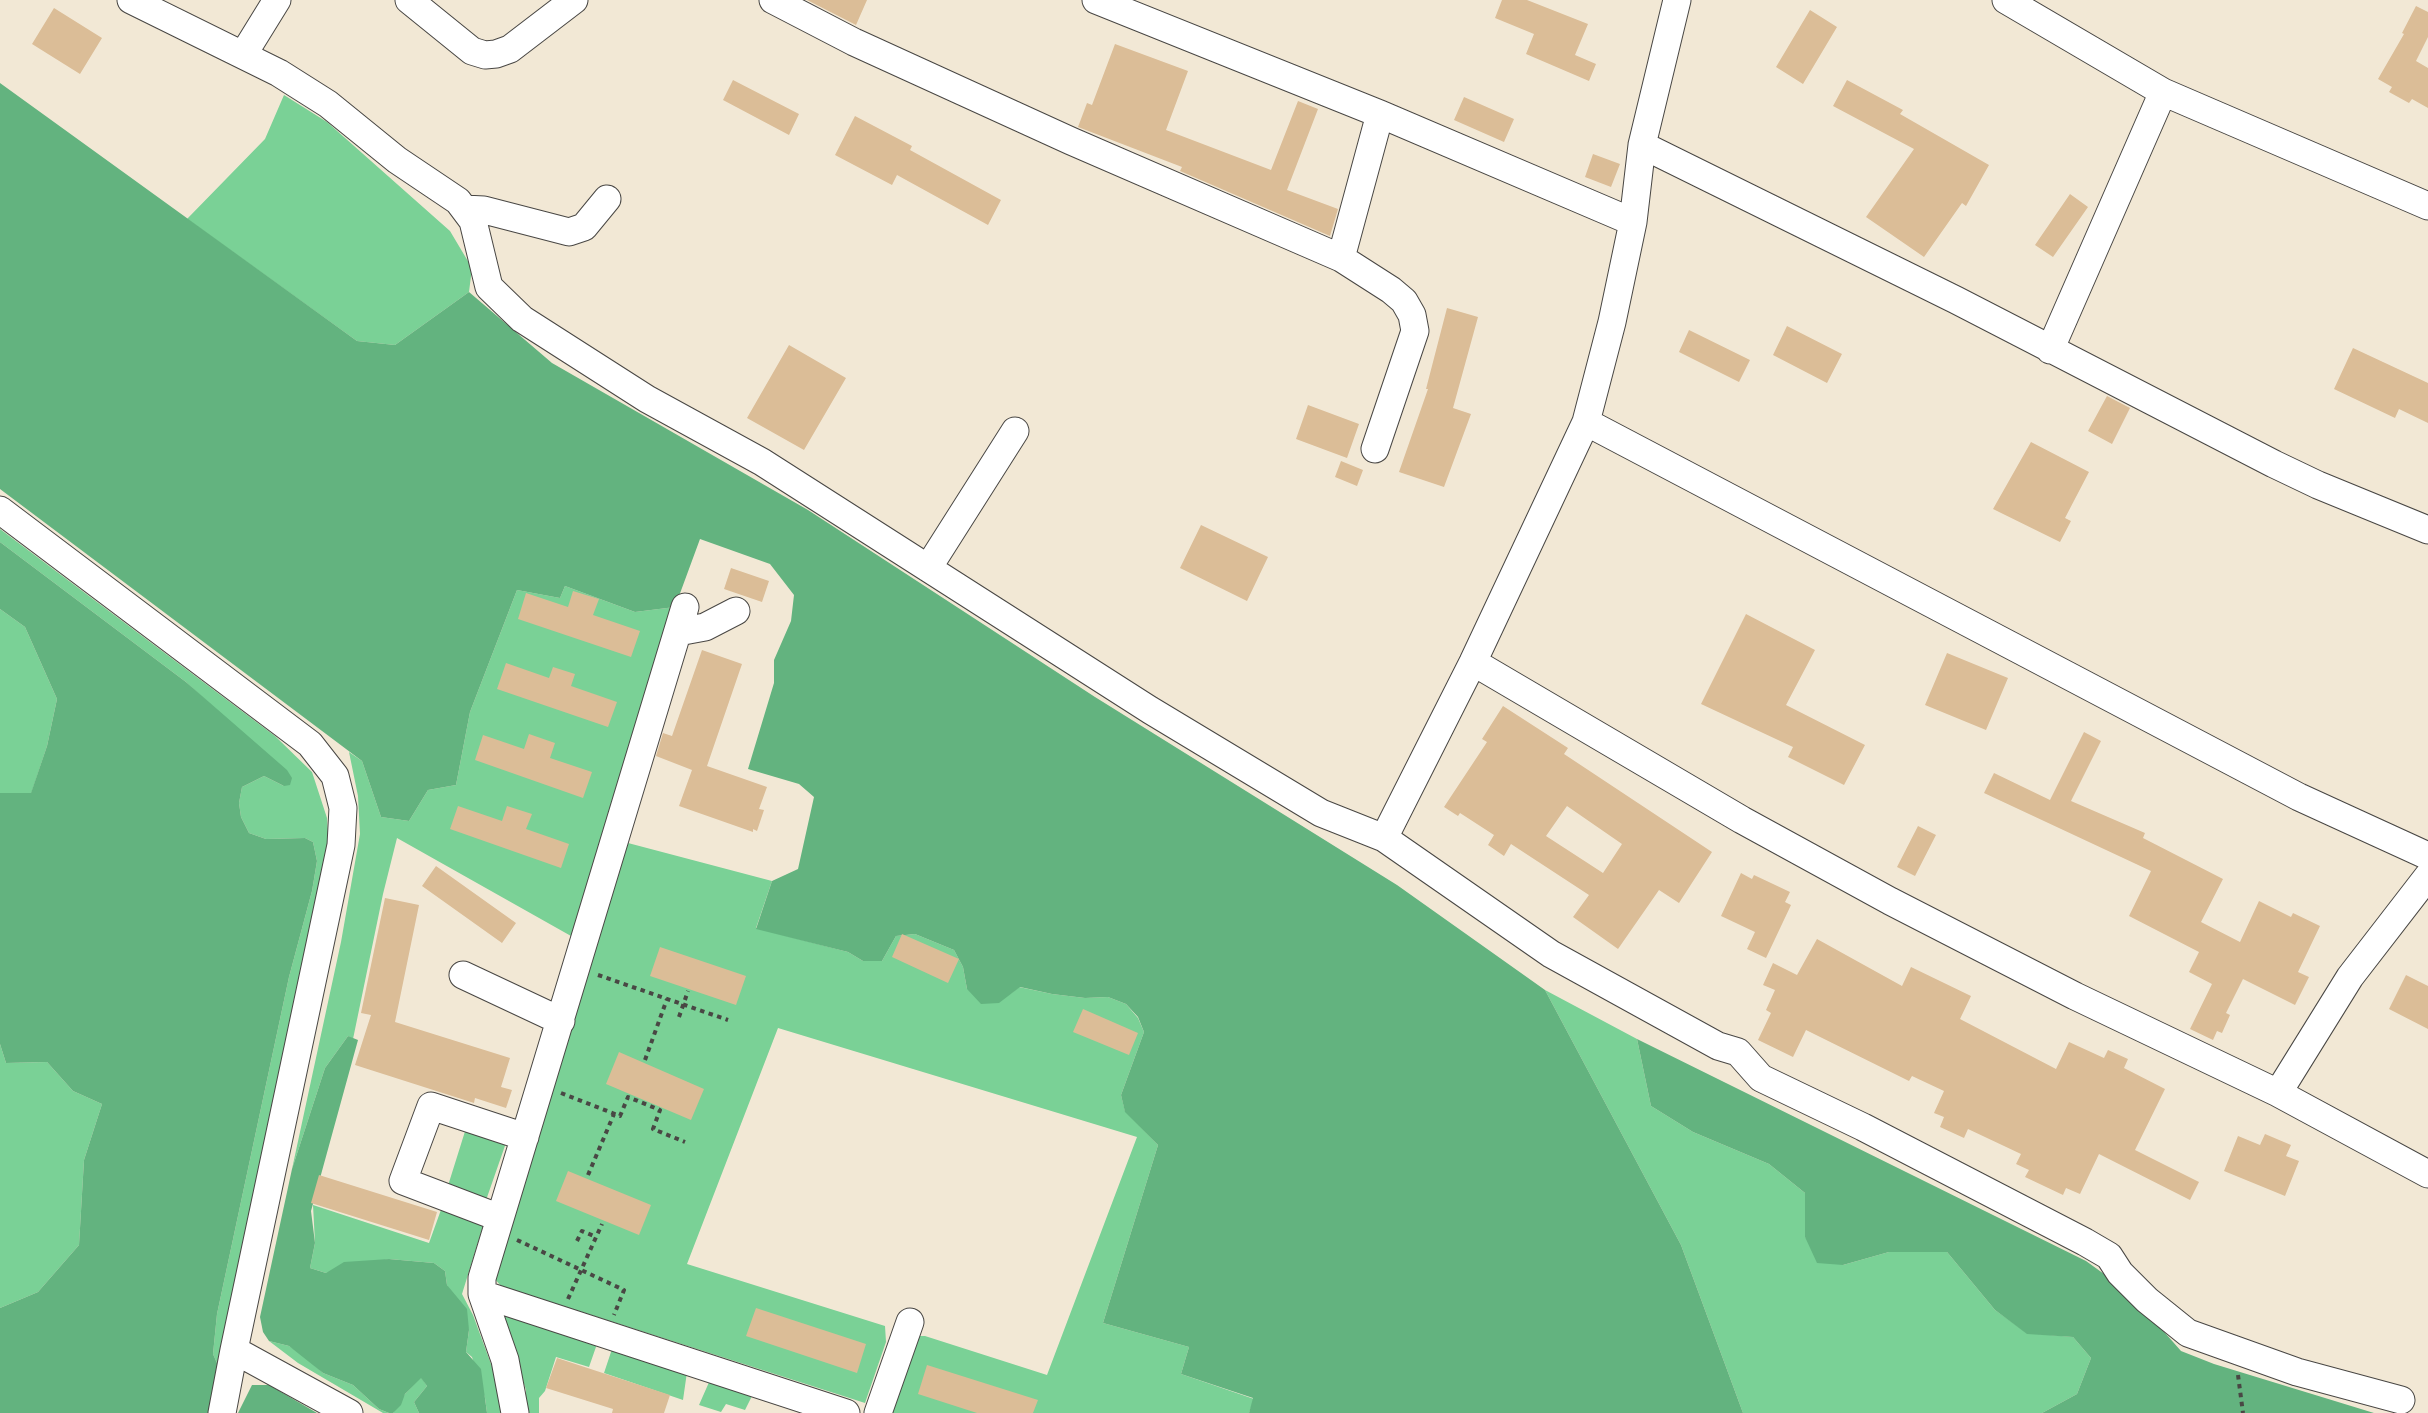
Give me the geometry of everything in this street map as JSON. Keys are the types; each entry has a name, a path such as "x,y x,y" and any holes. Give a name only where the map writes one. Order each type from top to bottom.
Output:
{"street":[{"path":"131,0 279,73 328,104 397,160 458,201 473,221 489,287 522,319 647,399 762,462 1150,710 1321,813 1384,838 1551,954 1718,1046 1738,1052 1761,1078 1863,1127 2109,1256 2120,1274 2188,1333 2232,1351 2297,1372 2401,1400"},
{"path":"243,55 277,0"},
{"path":"409,0 472,51 485,55 510,49 574,0"},
{"path":"773,0 864,47 1341,258 1391,290 1404,301 1412,315 1415,332 1375,449"},
{"path":"1096,0 1380,114 1634,222"},
{"path":"1384,838 1473,662 1586,422 1612,322 1634,222 1642,145 1677,0"},
{"path":"2006,0 2163,92 2428,206"},
{"path":"2050,350 2163,92"},
{"path":"1341,258 1380,114"},
{"path":"1642,145 1956,300 2318,485 2428,530"},
{"path":"464,210 484,210 569,232 584,227 607,199"},
{"path":"1586,422 2299,797 2428,856"},
{"path":"928,568 1015,431"},
{"path":"0,510 310,744 335,776 343,808 341,845 222,1413"},
{"path":"515,1413 505,1360 482,1294 482,1278 682,620 705,627 736,611"},
{"path":"1473,662 1742,820 1890,901 2075,996 2278,1093 2428,1174"},
{"path":"2278,1093 2350,977 2425,886"},
{"path":"463,975 561,1021"},
{"path":"498,1224 404,1181 431,1106 525,1137"},
{"path":"482,1294 846,1413"},
{"path":"878,1413 910,1322"},
{"path":"234,1350 349,1413"}],"path":[{"path":"577,968 728,1020"},
{"path":"679,1017 688,991"},
{"path":"645,1060 667,999"},
{"path":"541,1085 620,1116 628,1097 660,1110 653,1129 685,1142"},
{"path":"588,1175 614,1113"},
{"path":"498,1224 624,1290"},
{"path":"558,1319 603,1224"},
{"path":"577,1241 582,1231 596,1237"},
{"path":"2232,1351 2238,1371 2243,1413"}],"green space":[{"path":"0,83 357,341 395,345 469,292 552,363 808,510 1095,697 1397,885 1545,990 1681,1245 1743,1413 1249,1413 1253,1398 1181,1374 1189,1347 1103,1323 1158,1145 1125,1112 1121,1095 1144,1032 1138,1017 1126,1004 1108,997 1085,998 1020,987 999,1003 981,1004 967,989 963,967 954,950 915,934 896,936 882,961 863,961 848,952 756,929 772,881 798,869 814,797 799,784 748,769 774,683 774,660 791,621 794,595 770,564 700,539 675,607 635,612 565,586 560,598 517,590 470,712 456,785 428,790 409,821 381,817 362,761 0,489"},
{"path":"284,95 327,122 450,231 472,268 469,292 395,345 357,341 187,219 265,139"},
{"path":"0,529 275,736 312,772 327,818 330,866 220,1370 213,1354 217,1314 289,977 312,891 317,861 313,842 305,838 266,839 249,833 241,817 239,803 242,787 264,776 284,786 235,727 186,682 0,542"},
{"path":"0,542 186,682 287,770 292,778 290,785 284,786 264,776 242,787 239,803 241,817 249,833 266,839 305,838 313,842 317,861 312,891 289,977 217,1314 213,1354 220,1370 213,1413 0,1413 0,1308 38,1292 79,1245 84,1160 102,1104 73,1091 47,1062 6,1063 0,1044 0,793 31,793 47,746 57,699 25,627 0,609"},
{"path":"565,586 635,612 675,607 571,936 397,838 353,1039 348,1036 325,1068 292,1169 341,942 360,834 358,796 349,752 362,761 381,817 409,821 428,790 456,785 470,712 517,590 560,598"},
{"path":"0,609 25,627 57,699 47,746 31,794 0,793"},
{"path":"628,843 772,881 756,928 848,952 863,961 882,961 896,936 915,934 954,950 963,967 967,989 1010,994 1019,987 1085,998 1108,997 1126,1004 1138,1018 1144,1032 1121,1095 1125,1111 1158,1145 1103,1323 1189,1347 1181,1374 1254,1399 1249,1413 890,1413 917,1336 925,1336 1047,1375 1137,1137 778,1028 687,1264 885,1326 886,1342 865,1403 501,1286 493,1277"},
{"path":"1545,990 1637,1039 1651,1106 1693,1132 1769,1164 1805,1193 1805,1237 1843,1265 1889,1252 1947,1252 1995,1310 2027,1333 2073,1337 2091,1358 2077,1394 2042,1413 1743,1413 1681,1245"},
{"path":"348,1036 358,1040 311,1211 315,1243 310,1268 326,1273 344,1262 389,1259 434,1263 445,1271 447,1285 467,1309 469,1330 466,1352 481,1369 487,1413 419,1413 414,1402 427,1386 421,1378 405,1394 401,1405 393,1413 389,1413 379,1409 353,1385 323,1373 289,1346 269,1341 263,1332 260,1317 292,1169 325,1068"},
{"path":"1637,1039 2086,1261 2129,1292 2181,1351 2214,1364 2374,1413 2042,1413 2077,1394 2091,1358 2073,1337 2027,1334 1995,1310 1947,1252 1889,1252 1843,1265 1817,1263 1805,1237 1805,1193 1769,1164 1693,1132 1651,1106"},
{"path":"0,1044 6,1063 47,1062 73,1091 102,1104 84,1160 79,1245 38,1292 0,1308"},
{"path":"467,1125 507,1140 484,1206 446,1192"},
{"path":"313,1205 429,1243 442,1207 484,1223 462,1294 473,1315 498,1383 503,1413 487,1413 485,1398 472,1357 466,1352 469,1330 447,1285 445,1271 434,1263 389,1259 326,1273 310,1268 315,1243"},
{"path":"501,1313 597,1344 589,1367 556,1357 545,1391 539,1398 539,1413 526,1413 526,1390"},
{"path":"269,1341 289,1346 301,1353 323,1373 353,1385 379,1409 389,1413 383,1413 298,1363"},
{"path":"612,1349 687,1372 683,1400 604,1373"},
{"path":"421,1377 427,1386 414,1402 419,1413 393,1413 405,1394"},
{"path":"710,1380 753,1394 745,1410 726,1404 721,1412 699,1405"},
{"path":"252,1385 269,1385 317,1413 238,1413"}],"building":[{"path":"807,0 867,0 856,25"},
{"path":"1502,0 1527,0 1588,24 1575,55 1596,64 1589,81 1526,54 1534,34 1495,18"},
{"path":"2416,6 2428,12 2428,37 2416,61 2428,68 2428,108 2412,99 2409,103 2389,92 2392,87 2378,79 2404,34 2402,33"},
{"path":"54,8 102,38 80,74 32,44"},
{"path":"1810,10 1837,27 1803,84 1776,67"},
{"path":"1115,44 1188,71 1166,130 1271,170 1298,101 1318,109 1287,190 1338,209 1330,236 1180,171 1182,167 1078,127 1087,103 1092,105"},
{"path":"733,80 799,114 789,135 723,100"},
{"path":"1847,80 1903,110 1900,114 1989,165 1966,206 1962,203 1924,257 1866,217 1914,149 1833,106"},
{"path":"1464,97 1514,119 1504,142 1454,120"},
{"path":"855,116 912,146 910,150 1001,200 988,225 897,175 892,185 835,155"},
{"path":"1593,154 1620,164 1611,187 1585,177"},
{"path":"2070,194 2088,207 2053,257 2035,245"},
{"path":"1447,308 1478,317 1453,408 1471,414 1444,487 1399,472 1428,389 1426,389"},
{"path":"1787,326 1842,354 1827,383 1773,355"},
{"path":"1689,330 1750,360 1739,382 1679,352"},
{"path":"789,345 846,378 804,450 747,418"},
{"path":"2353,348 2428,383 2428,423 2399,409 2395,418 2334,389"},
{"path":"2107,396 2130,408 2112,444 2088,431"},
{"path":"1308,405 1359,424 1347,458 1296,439"},
{"path":"2031,442 2089,472 2065,518 2071,521 2060,542 1993,509"},
{"path":"1341,461 1363,470 1357,486 1335,477"},
{"path":"1201,525 1268,557 1247,601 1180,568"},
{"path":"731,568 769,581 762,602 724,589"},
{"path":"573,591 599,599 593,615 640,631 631,657 518,619 526,593 568,607"},
{"path":"1746,614 1815,650 1786,705 1865,745 1844,785 1788,757 1793,747 1701,704"},
{"path":"702,650 742,664 707,766 767,787 759,809 764,810 757,831 753,829 753,832 679,806 692,770 656,756 663,733 672,736"},
{"path":"1947,653 2008,678 1986,730 1925,705"},
{"path":"506,663 549,678 553,667 575,674 571,686 617,702 608,727 497,689"},
{"path":"1503,706 1568,748 1564,754 1712,852 1679,903 1659,890 1618,949 1573,917 1589,895 1511,844 1504,856 1488,845 1494,835 1460,813 1458,816 1444,807 1487,742 1482,739","holes":["1567,806 1622,844 1603,873 1546,836"]},
{"path":"2084,732 2101,741 2071,801 2145,833 2143,838 2223,879 2201,922 2240,942 2259,901 2291,917 2293,913 2320,926 2298,972 2309,977 2295,1005 2243,979 2226,1013 2230,1015 2222,1033 2217,1031 2213,1040 2190,1029 2212,984 2189,972 2199,952 2129,916 2151,871 1984,793 1994,773 2050,800"},
{"path":"529,734 555,743 550,758 592,772 583,798 475,760 483,735 524,749"},
{"path":"458,806 502,821 507,806 532,814 526,829 569,844 561,868 450,829"},
{"path":"1918,826 1936,835 1915,876 1897,867"},
{"path":"436,866 516,923 502,943 422,886"},
{"path":"1741,873 1752,879 1754,875 1790,892 1785,902 1791,905 1766,958 1747,949 1755,932 1721,916"},
{"path":"385,898 419,905 395,1022 510,1058 501,1087 512,1090 506,1108 475,1098 474,1103 355,1065 371,1015 361,1013"},
{"path":"902,934 959,959 948,983 892,957"},
{"path":"1817,939 1902,986 1911,967 1971,996 1960,1019 2056,1069 2069,1042 2104,1058 2108,1050 2128,1059 2124,1068 2165,1089 2135,1150 2199,1182 2190,1200 2099,1154 2080,1194 2066,1188 2063,1195 2025,1177 2029,1170 2016,1164 2021,1154 1968,1129 1964,1138 1940,1127 1944,1117 1934,1113 1944,1091 1912,1076 1909,1081 1806,1030 1793,1057 1758,1040 1771,1013 1766,1010 1775,990 1763,985 1773,963 1797,975"},
{"path":"660,947 746,976 736,1005 650,976"},
{"path":"2406,975 2428,986 2428,1029 2389,1009"},
{"path":"1083,1009 1138,1033 1129,1055 1073,1032"},
{"path":"619,1052 704,1089 691,1120 606,1084"},
{"path":"2265,1134 2291,1145 2286,1156 2299,1161 2285,1196 2224,1171 2238,1136 2260,1145"},
{"path":"568,1171 651,1205 639,1235 556,1201"},
{"path":"319,1175 437,1212 429,1240 311,1203"},
{"path":"756,1308 866,1344 857,1373 746,1336"},
{"path":"557,1358 670,1395 664,1413 612,1413 613,1409 546,1388"},
{"path":"927,1365 1038,1400 1033,1413 977,1413 918,1394"}]}
